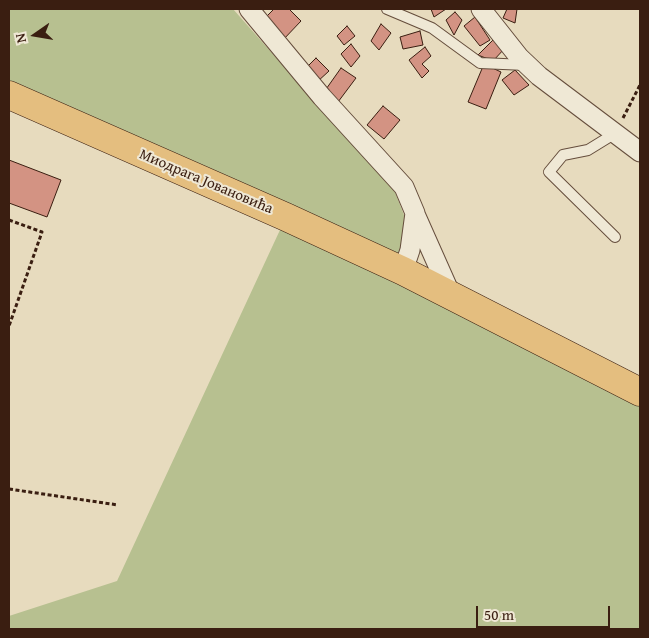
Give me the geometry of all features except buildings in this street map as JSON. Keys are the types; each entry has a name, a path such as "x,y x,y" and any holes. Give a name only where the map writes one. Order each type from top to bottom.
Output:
{"main road":[{"name":"Миодрага Јовановића","path":"9,95 286,217 403,271 640,392"}],"street":[{"path":"249,9 322,97 404,187 451,295"},
{"path":"481,9 527,66 549,85 640,152"},
{"path":"403,271 410,250 415,213"}],"lane":[{"path":"387,9 432,28 480,63 527,66"},
{"path":"614,134 588,150 563,155 550,172 616,237"}],"path":[{"path":"614,134 640,85"},
{"path":"9,220 42,232 9,326"},
{"path":"9,489 118,505"}],"green space":[{"path":"9,9 233,9 395,192 404,215 403,271 640,392 640,629 9,629 9,616 117,581 286,217 9,95"}]}
